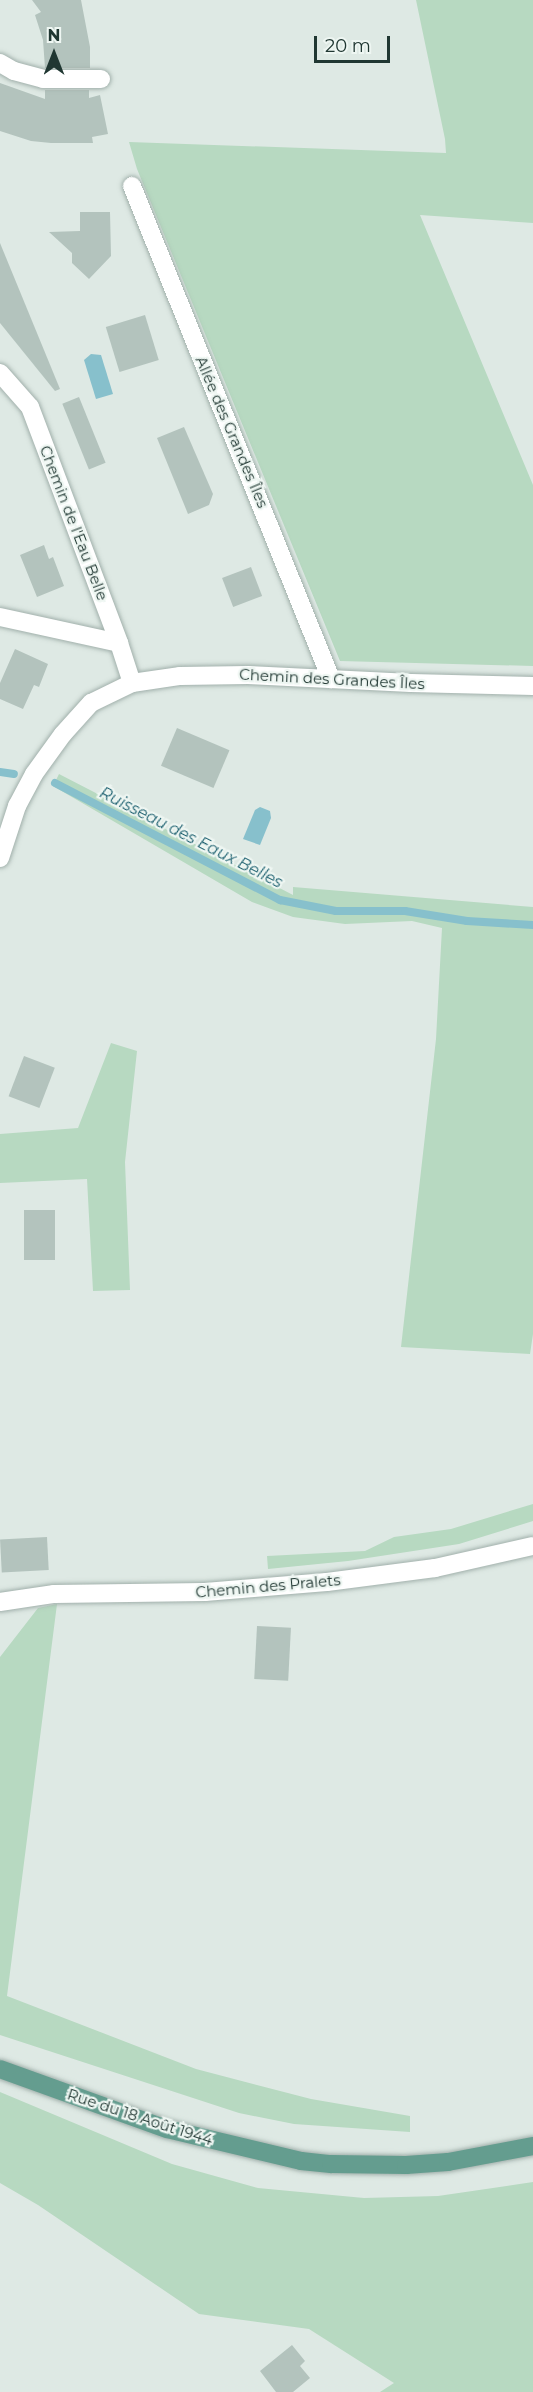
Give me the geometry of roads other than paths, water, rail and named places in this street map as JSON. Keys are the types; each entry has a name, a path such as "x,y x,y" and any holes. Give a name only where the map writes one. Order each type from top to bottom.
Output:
{"main road":[{"name":"Rue du 18 Août 1944","path":"0,2069 167,2129 236,2148 301,2161 331,2164 406,2165 448,2162 533,2146"}],"street":[{"path":"0,63 14,71 43,79 101,80"},
{"name":"Allée des Grandes Îles","path":"132,186 331,679"},
{"name":"Chemin de l'Eau Belle","path":"0,373 30,407 119,643 132,684"},
{"path":"0,617 119,643"},
{"name":"Chemin des Grandes Îles","path":"0,858 17,806 34,774 63,734 91,703 132,684 180,676 210,675 533,686"},
{"name":"Chemin des Pralets","path":"0,1602 54,1594 205,1592 327,1582 435,1568 533,1545"}],"water":[{"path":"91,354 101,355 113,394 96,399 84,360"},
{"path":"260,807 270,811 271,818 260,845 243,839 255,810"}],"waterway":[{"name":"Ruisseau des Eaux Belles","path":"0,772 14,774"},
{"name":"Ruisseau des Eaux Belles","path":"55,783 280,900 336,911 405,911 467,921 533,925"}]}
